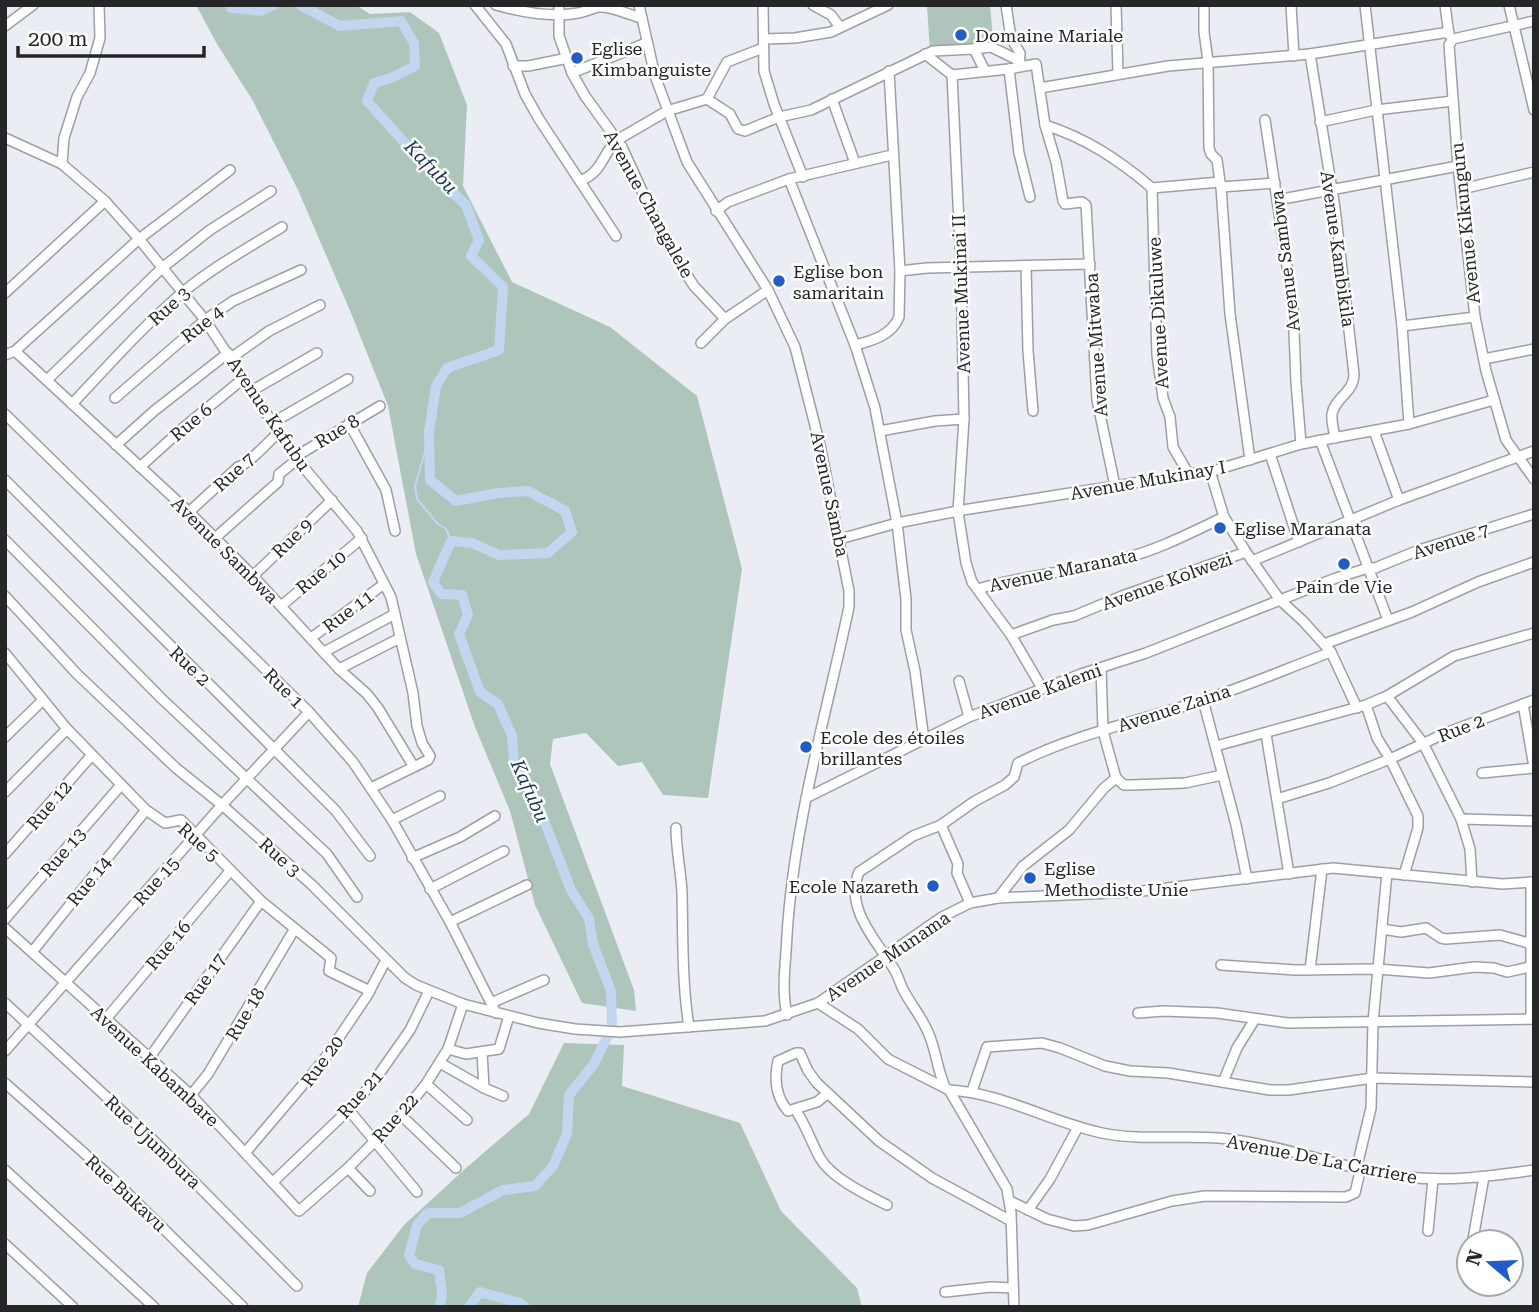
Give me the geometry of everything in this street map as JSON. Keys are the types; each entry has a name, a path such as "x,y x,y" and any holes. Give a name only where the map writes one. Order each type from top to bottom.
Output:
{"street":[{"path":"5,26 33,5"},
{"path":"62,164 64,138 77,97 90,73 100,38 99,5"},
{"path":"496,5 579,13 598,7 642,18"},
{"name":"Avenue Samba","path":"639,5 646,44 667,111 687,162 768,290 787,328 804,376 849,591 849,607 818,736 792,873 783,984 787,1015"},
{"path":"763,5 764,71 803,177"},
{"path":"813,5 826,11 840,27"},
{"path":"580,181 594,173 604,161 608,148 617,140 667,111 707,99 727,62 763,43 831,32 888,5"},
{"path":"1006,5 1011,38 1020,53 1016,65 1018,143 1030,197"},
{"path":"1116,5 1118,74"},
{"path":"1204,5 1209,148 1217,160 1230,314 1250,460"},
{"path":"1292,5 1294,56"},
{"path":"1365,5 1402,326 1409,425"},
{"name":"Avenue Kikunguru","path":"1445,5 1458,166 1475,317 1506,440 1534,479"},
{"path":"1509,5 1534,110"},
{"path":"479,6 506,44 525,94 539,119 616,236"},
{"name":"Avenue Changalele","path":"559,10 559,36 572,73 617,140 676,258 694,286 725,319"},
{"path":"1040,88 1208,61 1294,56 1370,43 1514,27 1534,21"},
{"path":"572,73 646,44"},
{"path":"707,99 730,114 738,129 745,131 779,117 810,110 933,51 991,47 1016,65"},
{"path":"974,49 985,71"},
{"path":"925,54 952,75 1037,64 1045,125 1103,150 1152,188 1275,183"},
{"name":"Avenue Kambikila","path":"1310,54 1332,190 1354,374 1352,389 1336,404 1332,415 1335,438"},
{"path":"513,66 528,66 568,58"},
{"path":"855,345 873,341 896,324 899,317 900,271 889,71"},
{"name":"Avenue Mukinai II","path":"952,75 961,267 964,419 958,512 966,563 972,582 1011,635 1042,688"},
{"path":"832,99 855,163"},
{"path":"1320,122 1376,110 1453,101"},
{"name":"Avenue Sambwa","path":"1265,120 1293,306 1301,444"},
{"name":"Avenue Mitwaba","path":"1045,125 1056,162 1063,201 1068,204 1085,203 1097,400 1115,486"},
{"name":"Avenue Kafubu","path":"5,138 62,164 105,201 139,239 205,320 297,458 362,538 391,597 418,726 430,759 414,767"},
{"path":"716,211 728,202 789,179 892,155"},
{"path":"1278,200 1458,166"},
{"path":"5,355 15,351 139,239 230,170"},
{"path":"1462,189 1534,172"},
{"path":"789,179 855,345 880,431 897,523 906,599 906,630 915,671 924,740"},
{"name":"Avenue Dikuluwe","path":"1152,188 1158,366 1163,398 1170,417 1173,447 1189,475"},
{"path":"47,380 162,268 210,230 271,191"},
{"path":"5,293 105,201"},
{"name":"Rue 3","path":"72,404 183,292 282,227"},
{"path":"900,271 1090,264"},
{"path":"1026,266 1028,351 1033,411"},
{"name":"Rue 4","path":"115,398 205,320 233,301 301,270"},
{"path":"701,343 725,319 768,290"},
{"path":"116,445 154,411 229,356 269,331 320,305"},
{"path":"1402,326 1475,317"},
{"path":"1484,359 1534,349"},
{"name":"Avenue Sambwa","path":"15,351 190,512 253,576 378,708 414,767"},
{"path":"253,390 317,353"},
{"name":"Rue 6","path":"140,467 244,378"},
{"path":"272,423 348,379"},
{"name":"Avenue Mukinay I","path":"840,539 897,523 1210,471 1301,444 1409,425 1494,400"},
{"name":"Rue 8","path":"215,538 278,482 279,474 297,458 380,406"},
{"name":"Rue 1","path":"5,414 309,712 353,762 392,821 450,922 496,1013"},
{"path":"880,431 935,421 964,419"},
{"path":"349,423 386,490 395,531"},
{"name":"Rue 7","path":"190,512 238,467 252,460 256,452 279,432"},
{"path":"1374,432 1399,500"},
{"path":"1320,440 1388,620"},
{"name":"Avenue Kolwezi","path":"1252,561 1399,500 1534,451"},
{"path":"1270,454 1298,542"},
{"path":"1210,471 1224,517 1245,552 1280,600 1331,652 1390,759 1419,822 1404,875"},
{"name":"Rue 2","path":"5,480 336,811 370,856"},
{"name":"Rue 9","path":"253,576 332,500"},
{"name":"Avenue 7","path":"1280,600 1419,550 1534,514"},
{"name":"Avenue Maranata","path":"978,589 1003,581 1123,559 1151,551 1224,517"},
{"name":"Rue 10","path":"281,606 362,538"},
{"path":"5,540 126,663 327,854 357,897"},
{"name":"Avenue Kolwezi","path":"1011,635 1088,611 1245,552"},
{"path":"1324,644 1534,562"},
{"name":"Rue 11","path":"311,638 384,584"},
{"name":"Rue 3","path":"5,596 77,674 176,768 312,885 405,978 429,991 496,1013 538,1023 620,1032"},
{"name":"Avenue Kalemi","path":"806,798 969,718 1042,688 1280,600"},
{"path":"324,652 395,614"},
{"path":"1216,746 1361,706 1387,696 1454,656 1534,633"},
{"path":"339,669 400,638"},
{"name":"Avenue Zaina","path":"941,825 975,801 1005,785 1014,777 1018,763 1103,731 1203,700 1331,652"},
{"name":"Rue 5","path":"5,653 8,667 146,810 165,823 181,820 261,901 331,958 329,971 370,991"},
{"path":"1101,668 1103,731 1116,778 1124,785 1131,785 1185,783 1222,775"},
{"path":"959,681 969,718"},
{"path":"1387,696 1423,743 1461,819 1469,849 1472,882"},
{"path":"1203,700 1236,825 1247,879"},
{"name":"Rue 2","path":"1277,799 1329,783 1534,700"},
{"path":"5,737 42,701"},
{"path":"1482,773 1534,767 1523,704"},
{"name":"Rue 15","path":"5,1051 309,712"},
{"path":"5,792 67,729"},
{"path":"1266,734 1289,874"},
{"name":"Rue 12","path":"5,854 92,755"},
{"path":"370,788 414,767"},
{"path":"998,898 1023,866 1069,830 1104,788 1116,778"},
{"name":"Rue 13","path":"5,919 121,785"},
{"path":"392,821 440,796"},
{"name":"Rue 14","path":"32,952 146,810"},
{"path":"412,858 495,816"},
{"path":"1461,819 1534,821"},
{"path":"970,903 957,873 958,864 941,825 913,836 859,872 854,891 855,900 871,936 899,978 934,1044 938,1072 1007,1189 1012,1221 1014,1307"},
{"path":"676,828 682,906 682,968 689,1027"},
{"path":"430,889 504,852"},
{"path":"1310,970 1322,869"},
{"name":"Avenue Munama","path":"620,1032 765,1021 787,1015 818,1003 942,917 970,903 998,898 1120,892 1322,869 1356,869 1502,884 1533,882"},
{"name":"Rue 16","path":"106,1019 230,871"},
{"path":"1010,1201 1062,1225 1074,1226 1110,1219 1172,1201 1205,1196 1346,1197 1355,1193 1371,1108 1373,1023 1387,873"},
{"path":"1138,1013 1217,1013 1288,1023 1532,1019 1533,882"},
{"path":"450,922 527,885"},
{"name":"Rue 17","path":"150,1057 261,901"},
{"name":"Avenue Kabambare","path":"5,928 191,1095 299,1212"},
{"path":"1382,929 1401,932 1426,928 1446,939 1500,935 1532,944"},
{"name":"Rue 18","path":"191,1095 208,1074 294,930"},
{"name":"Rue 20","path":"245,1153 309,1080 370,991 386,960"},
{"path":"1222,965 1429,973 1474,967 1507,972 1533,966"},
{"path":"491,1003 544,980"},
{"name":"Rue 21","path":"273,1182 348,1109 391,1058 410,1030 429,991"},
{"name":"Rue Ujumbura","path":"5,1003 154,1141 297,1286"},
{"path":"818,1003 858,1029 888,1059 947,1089"},
{"name":"Rue 22","path":"299,1212 401,1115 426,1084 448,1049 463,1004"},
{"path":"448,1049 460,1054 499,1049 509,1016"},
{"path":"1223,1082 1237,1048 1255,1019"},
{"path":"972,1091 987,1047 1034,1043 1060,1048 1105,1066 1130,1071 1168,1073 1250,1087 1289,1090 1373,1077 1534,1082"},
{"path":"482,1052 484,1088"},
{"path":"828,1093 799,1111 788,1111 779,1094 776,1075 779,1061 796,1053 802,1056 814,1080 828,1093 879,1141 915,1168 1012,1221"},
{"path":"440,1063 503,1096"},
{"name":"Rue Bukavu","path":"5,1083 111,1177 243,1307"},
{"path":"426,1084 467,1120"},
{"name":"Avenue De La Carriere","path":"947,1089 972,1091 1078,1127 1122,1136 1219,1139 1405,1177 1484,1177 1534,1170"},
{"path":"348,1109 417,1192"},
{"path":"799,1111 821,1160 828,1169 887,1205"},
{"path":"401,1115 456,1168"},
{"path":"1028,1210 1051,1179 1078,1127"},
{"path":"348,1168 369,1191"},
{"path":"5,1170 154,1307"},
{"path":"1475,1228 1484,1177"},
{"path":"1428,1231 1433,1179"},
{"path":"5,1244 74,1307"},
{"path":"945,1292 992,1287 1013,1288"}],"green space":[{"path":"196,5 356,5 370,14 410,12 439,33 467,105 463,186 512,282 610,327 697,396 742,569 708,798 663,795 642,762 618,766 586,733 553,739 550,764 634,990 636,1011 582,1003 535,905 510,811 475,727 416,554 388,406 298,190 253,101"},
{"name":"Domaine Mariale","path":"927,5 990,5 994,49 930,53"},
{"path":"564,1043 624,1045 622,1086 740,1123 781,1211 857,1288 862,1307 358,1307 367,1273 404,1225 529,1114"}],"waterway":[{"name":"Kafubu","path":"230,5 231,8 261,11 274,5"},
{"name":"Kafubu","path":"300,5 340,26 401,21 414,43 415,66 374,83 367,101 432,173 466,205 479,240 471,256 503,287 499,350 447,368 436,386 429,432 430,480 456,501 498,493 528,491 565,511 572,532 548,553 499,555 472,543 451,541 433,582 441,594 462,595 468,615 459,634 480,692 498,704 512,736 514,762 537,802 571,890 589,919 593,944 611,991 612,1027 594,1064 569,1095 567,1134 553,1166 535,1186 503,1190 460,1213 428,1213 417,1225 409,1255 415,1264 439,1270 442,1294 440,1307"},
{"path":"429,438 415,486 417,499 437,523 446,529 451,541"},
{"name":"Kafubu","path":"469,1307 480,1292 520,1303 525,1307"}],"place":[{"name":"Domaine Mariale","path":"961,35"},
{"name":"Eglise Kimbanguiste","path":"577,58"},
{"name":"Eglise bon samaritain","path":"779,281"},
{"name":"Eglise Maranata","path":"1220,528"},
{"name":"Pain de Vie","path":"1344,564"},
{"name":"Ecole des étoiles brillantes","path":"806,747"},
{"name":"Eglise Methodiste Unie","path":"1030,878"},
{"name":"Ecole Nazareth","path":"933,886"}]}
